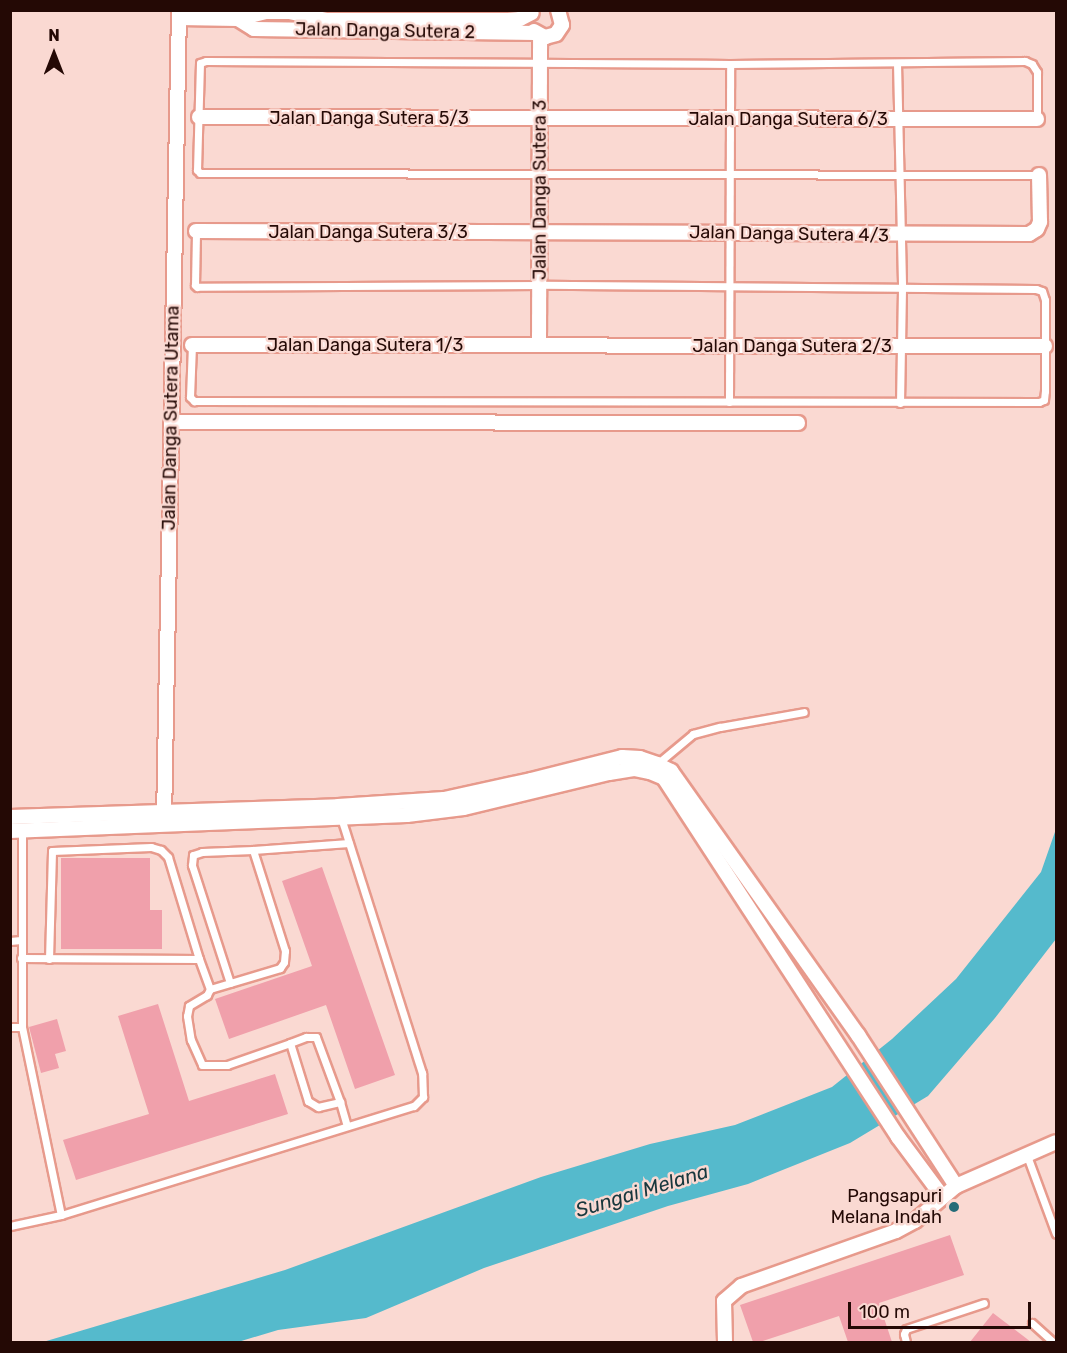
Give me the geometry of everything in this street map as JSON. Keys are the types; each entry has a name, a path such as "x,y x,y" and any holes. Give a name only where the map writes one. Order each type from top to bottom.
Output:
{"street":[{"path":"538,35 551,36 560,30 562,19 558,10"},
{"name":"Jalan Danga Sutera 2","path":"179,14 238,19 267,12 289,12 328,20 508,20 533,12"},
{"name":"Jalan Danga Sutera 3","path":"533,12 530,23 538,35 540,63 539,345"},
{"name":"Jalan Danga Sutera Utama","path":"164,818 179,14"},
{"name":"Jalan Danga Sutera 2","path":"238,19 254,29 538,35"},
{"name":"Jalan Danga Sutera 5/3","path":"199,117 540,119"},
{"name":"Jalan Danga Sutera 6/3","path":"540,119 1037,119"},
{"name":"Jalan Danga Sutera 4/3","path":"540,234 731,232 902,235 1029,234 1037,230 1040,222 1039,176"},
{"name":"Jalan Danga Sutera 3/3","path":"196,231 540,234"},
{"name":"Jalan Danga Sutera 1/3","path":"192,345 539,345"},
{"name":"Jalan Danga Sutera 2/3","path":"539,345 1045,346"},
{"path":"171,422 798,423"},
{"path":"340,812 444,799 622,757 640,758 671,771 858,1035 956,1186"},
{"path":"16,824 340,812 407,815 464,808 634,769 664,778 898,1137 942,1196"},
{"path":"725,1342 724,1301 741,1286 896,1232 915,1221 956,1186 1026,1153 1056,1142"}],"lane":[{"path":"1037,119 1037,72 1032,64 1025,61 730,64 206,61 200,63 197,170 200,173 1039,176"},
{"path":"897,63 902,235 900,403"},
{"path":"729,402 730,64"},
{"path":"192,345 190,397 194,401 1039,402 1044,400 1045,391 1045,300 1042,291 1036,289 540,285 197,287 195,285 196,231"},
{"path":"657,764 693,734 804,712"},
{"path":"10,1226 61,1215 414,1106 423,1097 422,1073 340,812"},
{"path":"16,824 22,1027 61,1215"},
{"path":"230,983 192,865 193,855 202,852 349,843"},
{"path":"49,958 52,851 151,847 161,850 168,857 210,989 207,995 189,1006 187,1016 191,1040 202,1065 227,1065 306,1036 316,1037 347,1126"},
{"path":"210,989 280,968 284,962 285,951 253,850"},
{"path":"10,941 21,940"},
{"path":"21,958 199,959"},
{"path":"10,1027 22,1027"},
{"path":"290,1043 308,1101 318,1107 339,1102"},
{"path":"1026,1153 1056,1234"},
{"path":"906,1342 904,1334 906,1329 984,1303"},
{"path":"1032,1323 1053,1342"}],"water":[{"name":"Sungai Melana","path":"1056,829 1056,939 995,1018 928,1096 850,1143 748,1184 668,1206 484,1268 366,1318 278,1330 238,1342 43,1342 285,1270 541,1177 650,1144 735,1125 832,1087 892,1039 956,979 1041,872"}],"building":[{"path":"61,858 150,858 150,910 162,910 162,949 61,949"},
{"path":"322,867 395,1075 355,1089 326,1005 229,1039 215,999 312,966 282,881"},
{"path":"158,1004 189,1101 275,1074 288,1114 76,1180 63,1140 149,1114 118,1016"},
{"path":"57,1019 66,1051 55,1054 59,1068 41,1073 29,1027"},
{"path":"950,1235 964,1275 879,1303 892,1342 848,1342 839,1316 760,1342 753,1342 740,1305"},
{"path":"993,1313 1031,1342 970,1342"}],"place":[{"name":"Pangsapuri Melana Indah","path":"954,1207"}]}
